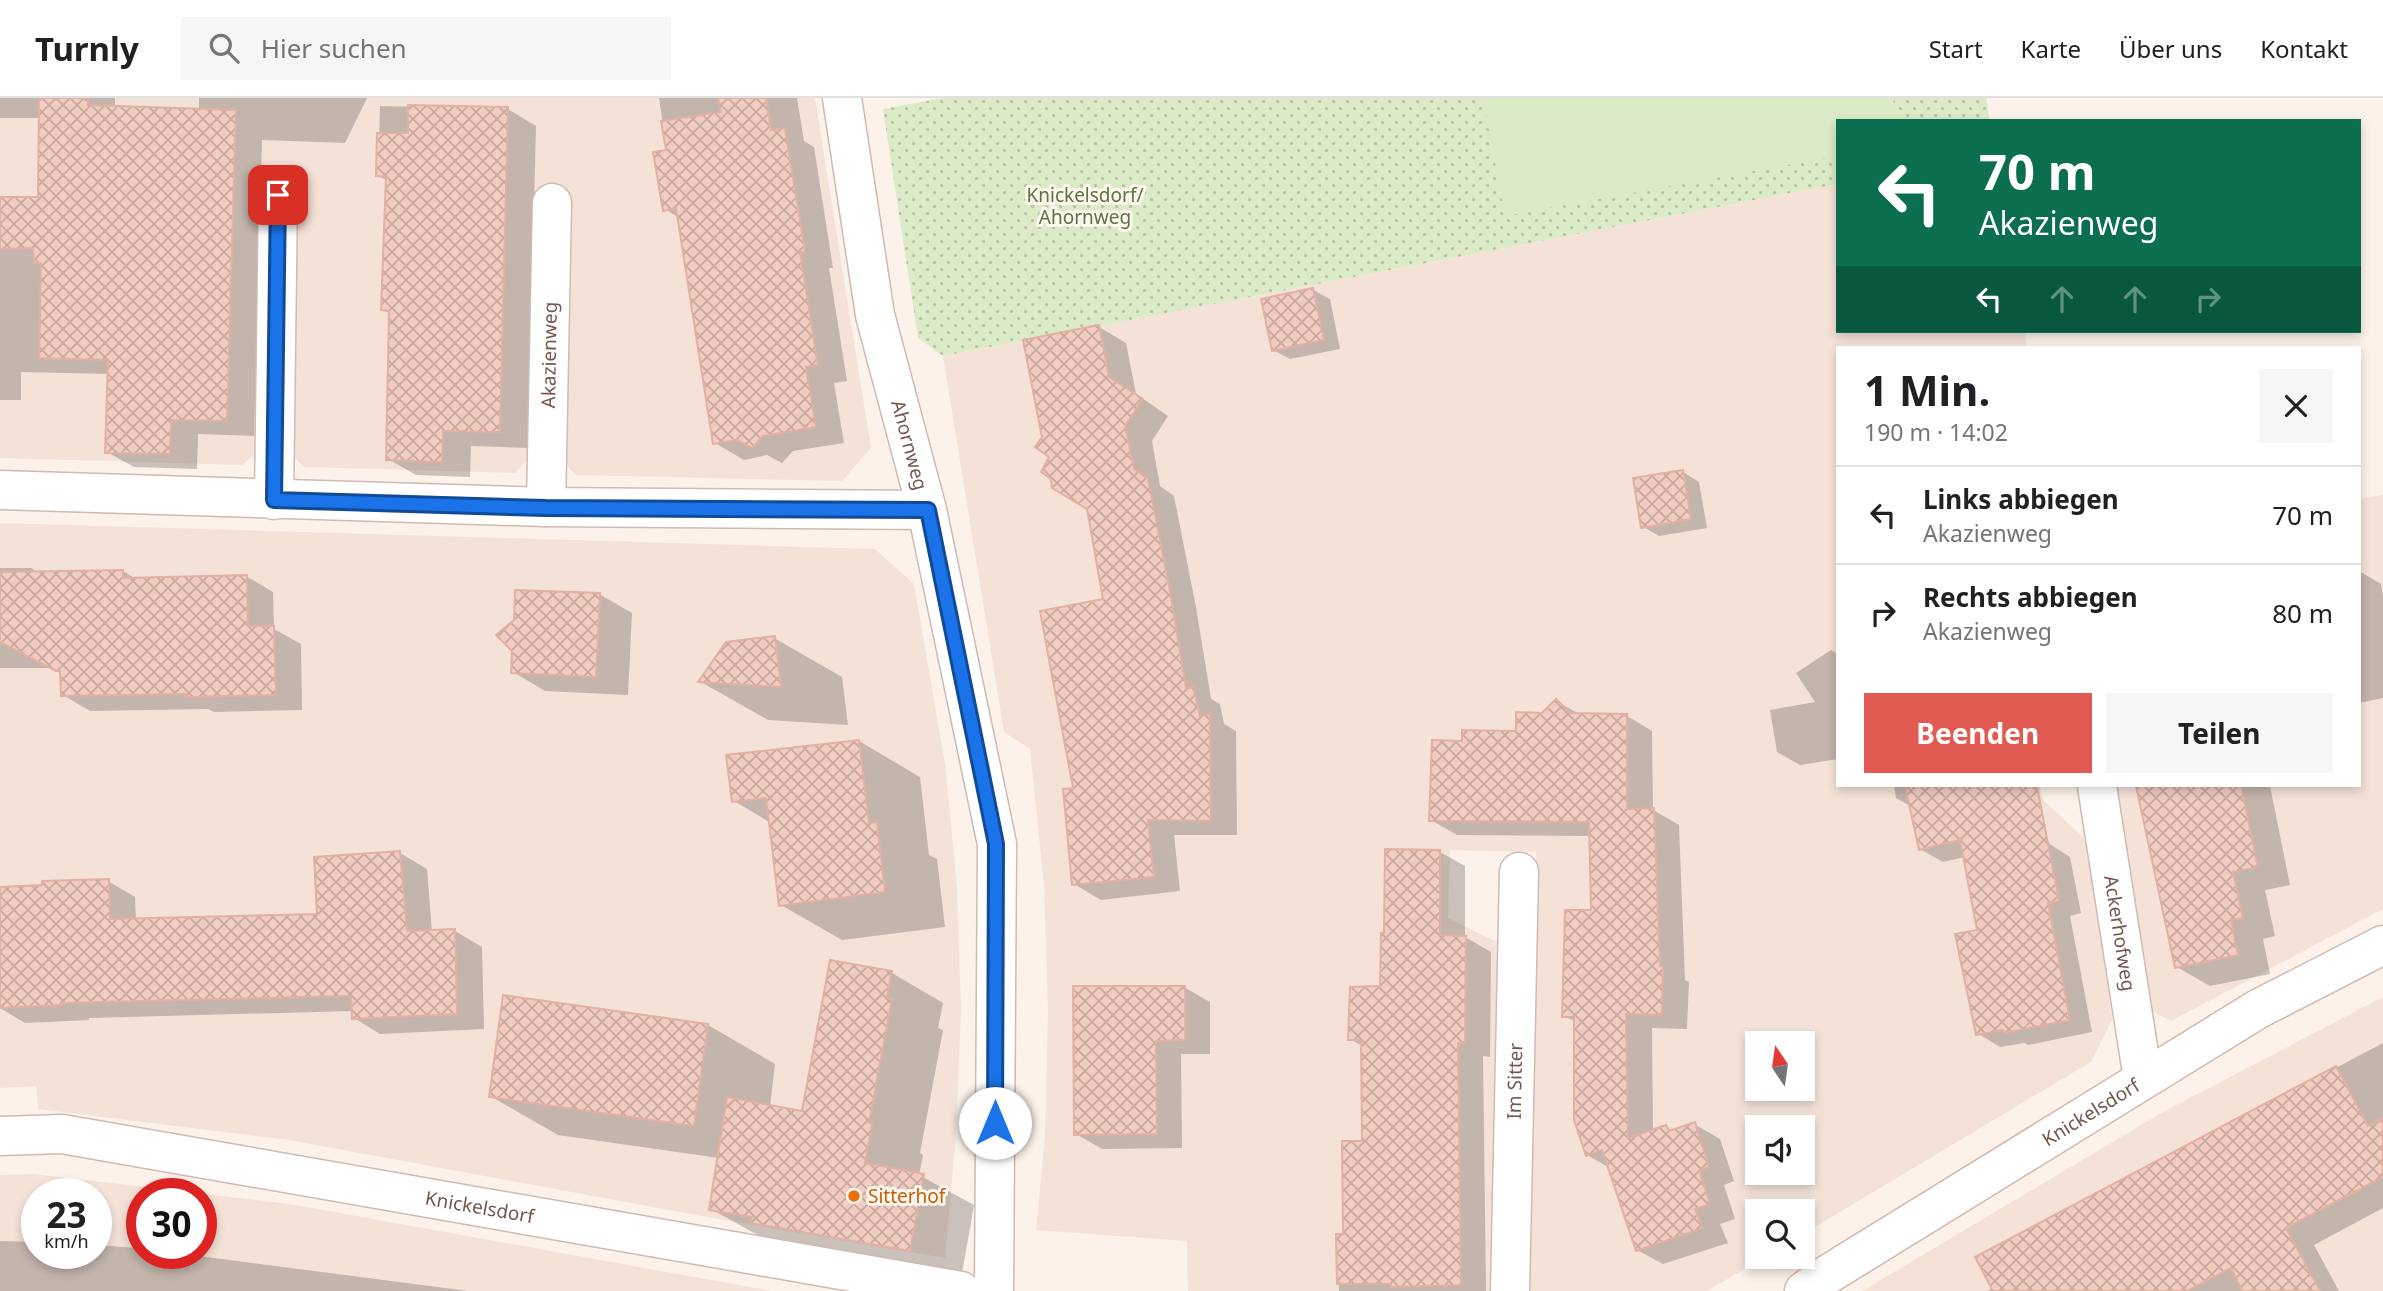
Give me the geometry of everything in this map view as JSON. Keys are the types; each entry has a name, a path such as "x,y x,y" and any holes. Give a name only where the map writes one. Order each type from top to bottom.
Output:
{"street":[{"name":"Ahornweg","path":"842,98 874,315 928,510 996,844 993,1291"},
{"path":"274,500 278,195"},
{"name":"Akazienweg","path":"546,508 552,203"},
{"path":"0,490 546,508 928,510"},
{"name":"Ackerhofweg","path":"2097,787 2143,1079"},
{"name":"Im Sitter","path":"1510,1291 1519,872"},
{"name":"Knickelsdorf","path":"1804,1291 2258,1009 2383,945"},
{"name":"Knickelsdorf","path":"0,1136 62,1134 961,1291"}],"shaded area":[{"path":"0,98 815,98 871,448 842,481 576,475 558,456 532,455 515,473 304,467 287,449 261,449 242,465 0,458"},
{"path":"1836,184 1836,333 2024,333 2027,346 1836,346 1836,787 2040,787 2043,800 2088,842 2112,1020 2091,1062 1815,1227 1815,1199 1745,1199 1745,1269 1707,1291 1526,1291 1536,852 1450,850 1448,918 1503,945 1496,1291 1188,1291 1187,1241 1036,1230 1045,1136 1048,1010 1044,885 1030,749 1004,732 943,356"},
{"path":"2383,495 2383,909 2171,1021 2141,1005 2110,787 2361,787 2361,499"},
{"path":"0,523 875,549 914,584 945,764 957,887 961,1009 956,1135 945,1258 289,1140 38,1109 36,1086 0,1088"},
{"path":"2383,997 2383,1291 1862,1291 2163,1112"},
{"path":"34,1174 68,1178 21,1178 21,1269 112,1269 112,1183 126,1185 126,1269 217,1269 217,1195 290,1204 772,1291 0,1291 0,1175"}],"green space":[{"name":"Knickelsdorf/ Ahornweg","path":"943,98 1986,98 1990,119 1836,119 1836,184 943,356 918,338 883,109"},
{"path":"1483,98 1893,98 1897,119 1836,119 1836,156 1505,216"}],"building":[{"path":"39,98 88,98 88,105 236,110 227,421 171,420 170,454 105,453 108,360 39,358 41,263 34,263 33,248 0,249 0,197 38,197"},
{"path":"718,98 766,98 771,130 785,128 805,252 800,252 818,365 806,367 816,427 763,436 752,448 737,440 713,444 676,208 663,211 653,152 666,150 661,121 721,112"},
{"path":"408,105 508,107 500,432 443,431 442,462 386,460 389,311 381,310 386,177 376,176 377,133 408,133"},
{"path":"1313,288 1324,340 1272,351 1261,299"},
{"path":"1099,325 1109,377 1143,399 1125,426 1134,469 1148,479 1186,688 1193,687 1200,716 1210,714 1211,821 1148,820 1154,877 1072,885 1063,789 1073,788 1040,611 1103,599 1087,509 1052,488 1051,479 1041,472 1049,457 1035,447 1042,437 1023,340"},
{"path":"1683,470 1691,519 1641,528 1633,478"},
{"path":"123,570 123,578 247,575 248,626 274,626 276,695 61,696 60,671 0,642 0,572"},
{"path":"515,590 600,593 596,677 511,673 512,651 496,635 514,620"},
{"path":"775,636 781,687 698,682 726,642"},
{"path":"1556,699 1570,713 1627,714 1627,809 1654,808 1660,966 1663,966 1662,1015 1626,1014 1628,1138 1666,1125 1669,1131 1695,1122 1709,1167 1699,1170 1710,1204 1695,1209 1703,1228 1636,1251 1602,1150 1586,1156 1574,1120 1574,1017 1562,1017 1565,910 1591,910 1589,822 1429,821 1432,740 1462,741 1462,730 1516,731 1516,712 1542,713"},
{"path":"859,740 869,823 877,822 885,892 779,906 766,798 732,802 726,755"},
{"path":"1905,787 2037,787 2059,901 2048,903 2070,1020 2004,1033 2003,1030 1976,1035 1955,934 1977,930 1960,840 1919,850"},
{"path":"2136,787 2241,787 2258,867 2233,872 2243,918 2231,920 2238,955 2175,968"},
{"path":"1385,849 1440,850 1440,935 1466,936 1465,1043 1458,1043 1461,1285 1391,1287 1391,1284 1337,1284 1336,1234 1343,1234 1342,1141 1362,1141 1361,1040 1348,1040 1350,987 1380,986"},
{"path":"400,851 407,931 455,929 457,1014 352,1019 351,996 62,1003 0,1008 0,887 42,885 42,881 109,879 110,919 317,914 314,857"},
{"path":"830,960 892,971 887,998 892,999 869,1123 872,1124 865,1163 924,1174 910,1251 750,1223 752,1217 709,1210 727,1097 802,1111"},
{"path":"1073,986 1185,986 1185,1040 1156,1041 1157,1134 1074,1135"},
{"path":"503,995 708,1024 694,1126 489,1097"},
{"path":"2336,1066 2368,1126 2383,1118 2383,1177 2286,1228 2320,1291 2242,1291 2231,1268 2187,1291 1993,1291 1975,1257"}],"place":[{"name":"Sitterhof","path":"854,1196"}],"route":[{"path":"278,195 274,500 546,508 928,510 996,844 995,1123"}]}
